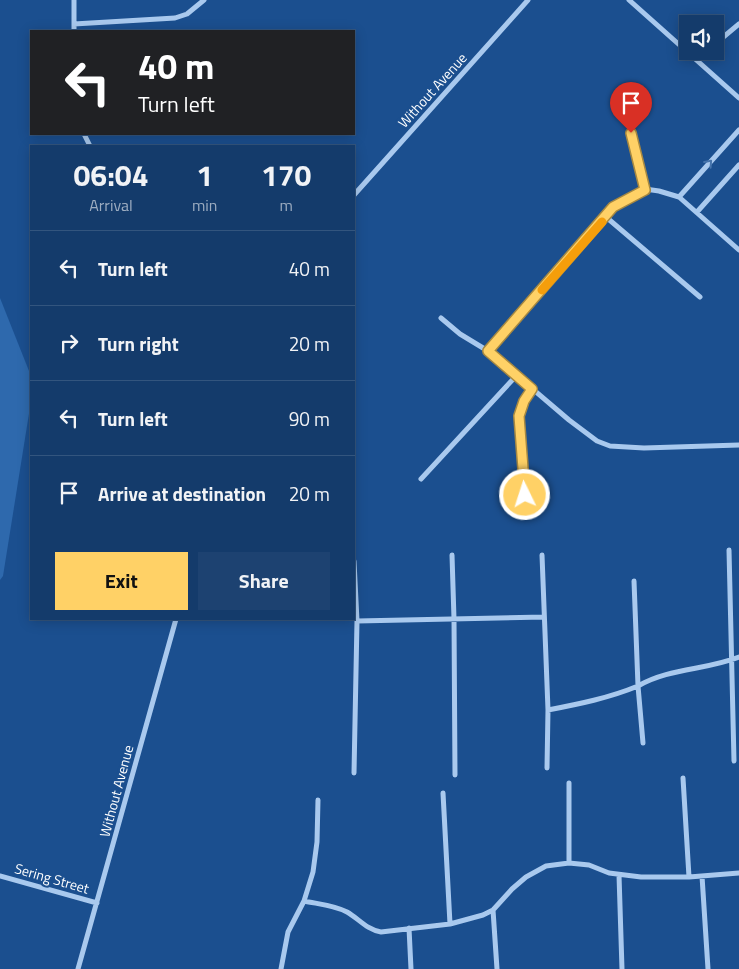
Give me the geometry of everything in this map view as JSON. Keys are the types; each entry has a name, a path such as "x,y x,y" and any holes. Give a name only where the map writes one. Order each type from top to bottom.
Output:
{"street":[{"path":"74,0 74,30"},
{"path":"74,24 175,18 187,14 204,0"},
{"name":"Without Avenue","path":"355,193 528,0"},
{"path":"629,0 739,98"},
{"path":"724,36 739,24"},
{"path":"679,197 739,130"},
{"path":"631,133 645,190"},
{"path":"697,212 739,165"},
{"path":"488,351 613,207 645,190 659,191 679,197 739,250"},
{"path":"606,217 700,297"},
{"path":"441,318 460,334 488,351 597,441 610,446 644,448 739,445"},
{"path":"421,479 516,376"},
{"path":"525,495 519,416 524,401 532,389"},
{"path":"729,550 730,661 734,760"},
{"path":"452,555 454,775"},
{"path":"542,555 548,710 547,768"},
{"path":"354,773 357,621 355,580"},
{"path":"634,581 638,686 643,743"},
{"path":"357,621 544,617"},
{"name":"Without Avenue","path":"78,969 176,620"},
{"path":"548,710 620,694 654,678 730,661 739,657"},
{"path":"683,778 689,878"},
{"path":"569,783 569,863"},
{"path":"443,793 450,924"},
{"path":"281,969 288,932 304,901 313,872 317,842 318,800"},
{"path":"304,901 346,911 374,931 450,924 470,920 493,910 526,877 546,866 569,863 589,865 619,875 641,877 689,878 739,873"},
{"path":"619,875 622,969"},
{"name":"Sering Street","path":"0,876 97,903"},
{"path":"702,876 708,969"},
{"path":"493,910 496,969"},
{"path":"410,928 411,969"}],"shaded area":[{"path":"0,298 30,373 30,407 3,576 0,580"}],"slow traffic":[{"path":"542,290 602,222"}],"route":[{"path":"525,495 519,416 524,401 532,389 488,351 613,207 645,190 631,133"}]}
